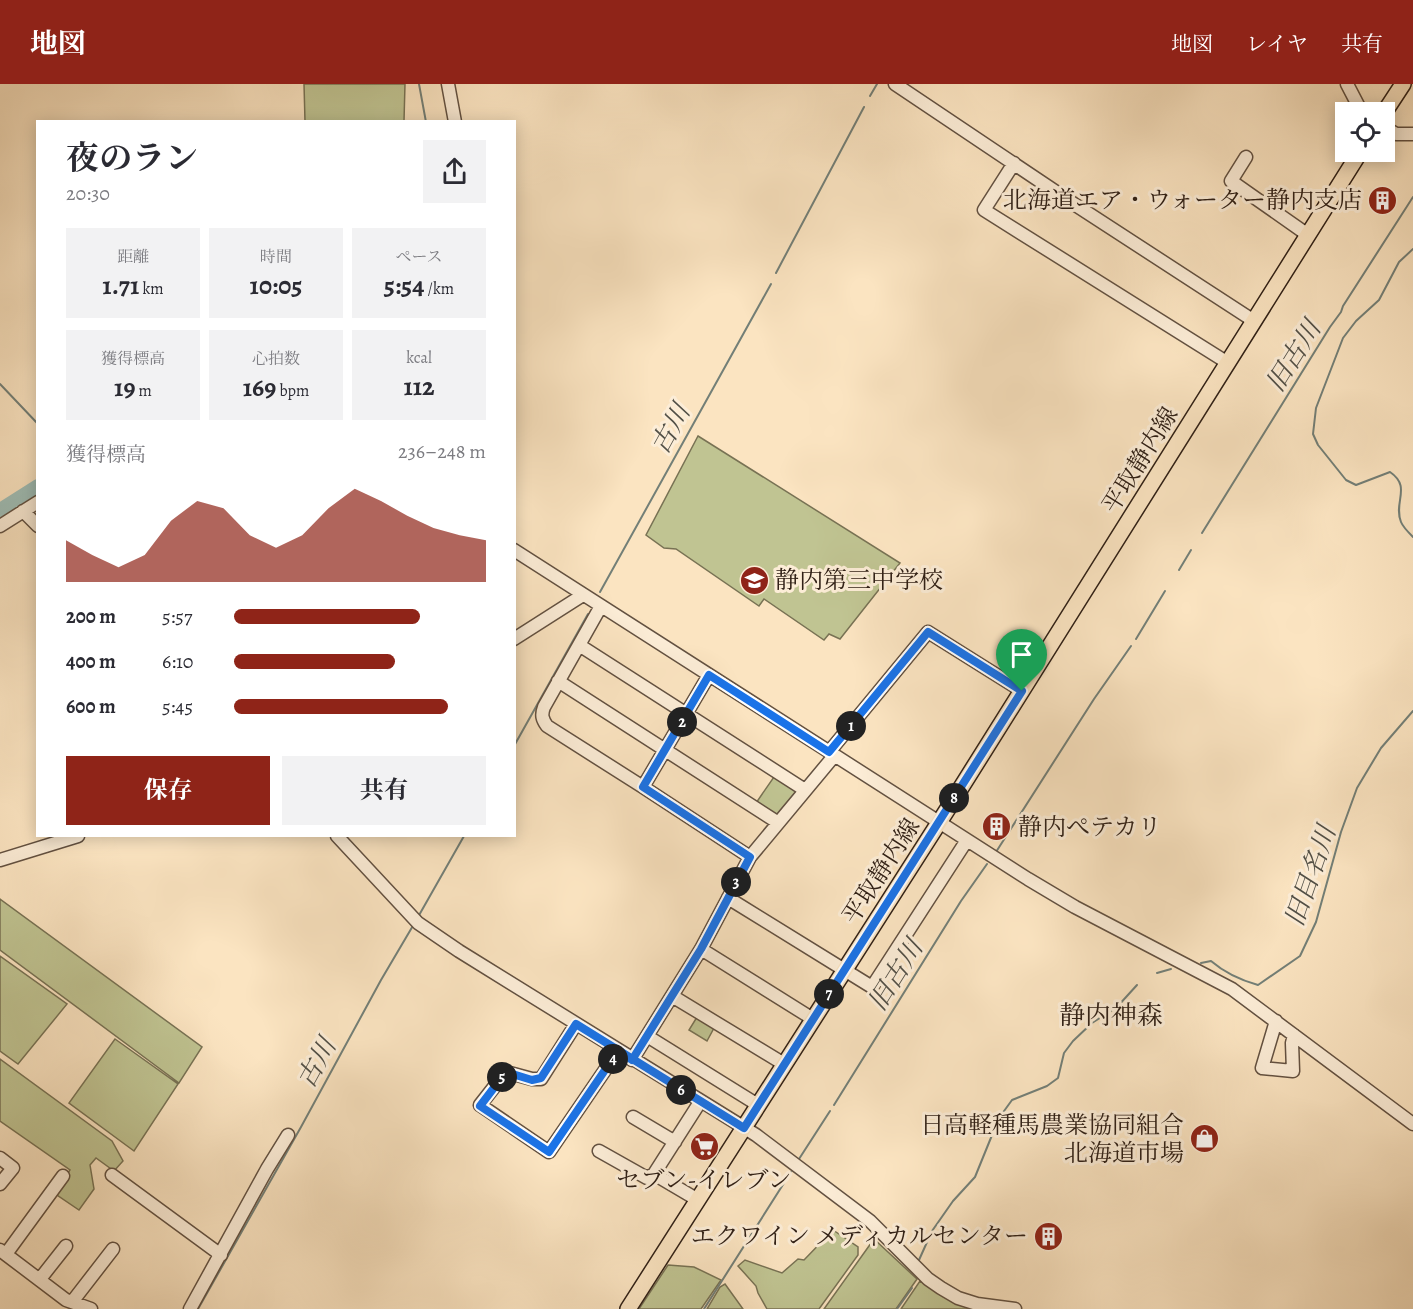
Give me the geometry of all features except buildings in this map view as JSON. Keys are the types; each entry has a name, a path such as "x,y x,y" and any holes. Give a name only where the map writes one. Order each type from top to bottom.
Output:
{"main road":[{"path":"1391,102 1402,86"},
{"name":"平取静内線","path":"628,1309 1022,691 1354,162"}],"street":[{"path":"448,84 455,120"},
{"path":"895,84 1254,321"},
{"path":"1347,84 1356,102"},
{"path":"1395,133 1413,134"},
{"path":"1246,157 1231,182 1308,235"},
{"path":"1014,163 984,210 1228,363"},
{"path":"0,525 36,503"},
{"path":"23,511 36,524"},
{"path":"516,551 1075,907 1232,989 1413,1124"},
{"path":"516,638 583,595"},
{"path":"601,606 542,714 547,726 750,857"},
{"path":"632,1060 701,949 750,857 928,632 1022,691"},
{"path":"579,645 805,790"},
{"path":"643,787 709,675"},
{"path":"558,681 777,822"},
{"path":"0,861 75,837"},
{"path":"338,837 416,920 459,951 756,1135 870,1221 934,1283 958,1298 1016,1309"},
{"path":"728,898 872,987 967,840"},
{"path":"701,949 813,1019"},
{"path":"672,996 784,1064"},
{"path":"1276,1022 1262,1068 1293,1071 1294,1035"},
{"path":"576,1024 541,1078 532,1080 506,1072 480,1106 549,1152 618,1051"},
{"path":"647,1036 758,1105"},
{"path":"599,1150 647,1178 654,1174 700,1102"},
{"path":"633,1117 675,1142"},
{"path":"190,1309 288,1135"},
{"path":"0,1158 13,1168 0,1184"},
{"path":"654,1174 698,1200"},
{"path":"112,1175 221,1255"},
{"path":"63,1176 3,1252 72,1302 92,1309"},
{"path":"40,1279 66,1246"},
{"path":"72,1302 112,1249"}],"green space":[{"path":"304,84 405,84 404,120 305,120"},
{"path":"698,436 900,563 840,639 829,634 824,640 764,599 759,606 676,549 664,548 646,535"},
{"path":"776,774 798,793 779,815 775,816 756,803"},
{"path":"0,899 202,1047 179,1083 0,950"},
{"path":"0,956 67,1004 18,1064 0,1051"},
{"path":"697,1017 714,1028 707,1041 689,1030"},
{"path":"115,1039 178,1084 134,1151 69,1103"},
{"path":"0,1059 112,1141 123,1161 114,1171 96,1158 90,1165 94,1189 79,1210 54,1193 70,1170 0,1121"},
{"path":"833,1230 858,1247 858,1255 819,1309 767,1309 756,1286 738,1266 745,1260 782,1273 798,1259 804,1260"},
{"path":"874,1239 917,1279 896,1309 824,1309"},
{"path":"668,1265 694,1267 721,1280 701,1309 639,1309"},
{"path":"920,1281 962,1305 979,1309 901,1309"},
{"path":"725,1284 743,1309 707,1309 720,1287"}],"waterway":[{"path":"419,84 426,120"},
{"name":"古川","path":"870,96 877,84"},
{"name":"古川","path":"776,273 864,107"},
{"name":"旧古川","path":"1202,533 1413,197"},
{"name":"旧目名川","path":"1413,249 1399,262 1379,300 1356,321 1343,338 1316,408 1313,434 1318,445 1346,480 1356,485 1390,472 1396,478 1401,489 1399,508 1401,522 1413,537"},
{"name":"古川","path":"600,592 771,284"},
{"path":"0,384 36,422"},
{"path":"0,510 36,487"},
{"name":"旧古川","path":"1179,570 1191,550"},
{"name":"旧古川","path":"1136,639 1165,591"},
{"name":"古川","path":"516,742 588,614"},
{"name":"旧古川","path":"996,852 1094,699 1131,646"},
{"name":"旧目名川","path":"1201,963 1211,961 1233,976 1258,985 1300,956 1316,922 1341,832 1357,788 1381,748 1413,711"},
{"name":"古川","path":"418,917 463,837"},
{"name":"旧古川","path":"834,1105 961,901 987,864"},
{"name":"古川","path":"198,1309 414,924"},
{"name":"旧目名川","path":"1157,973 1171,969"},
{"name":"旧目名川","path":"919,1260 932,1231 953,1201 975,1177 999,1118 1012,1100 1047,1086 1058,1078 1064,1053 1073,1041 1092,1023 1117,1007 1137,985"},
{"name":"旧古川","path":"799,1159 830,1111"},
{"name":"旧古川","path":"704,1309 791,1172"},
{"name":"旧目名川","path":"897,1309 912,1288"}],"place":[{"name":"北海道エア・ウォーター静内支店","path":"1383,200"},
{"name":"静内第三中学校","path":"754,580"},
{"name":"静内ぺテカリ","path":"997,827"},
{"name":"日高軽種馬農業協同組合 北海道市場","path":"1205,1139"},
{"name":"セブン-イレブン","path":"704,1147"},
{"name":"エクワイン メディカルセンター","path":"1049,1236"}],"district":[{"name":"静内神森","path":"1111,1015"}],"route":[{"path":"1022,691 744,1128 730,1121 618,1051 576,1024 541,1078 532,1080 506,1072 480,1106 549,1152 618,1051 632,1060 672,996 701,949 750,857 643,787 709,675 829,752 928,632 1022,691"}]}
